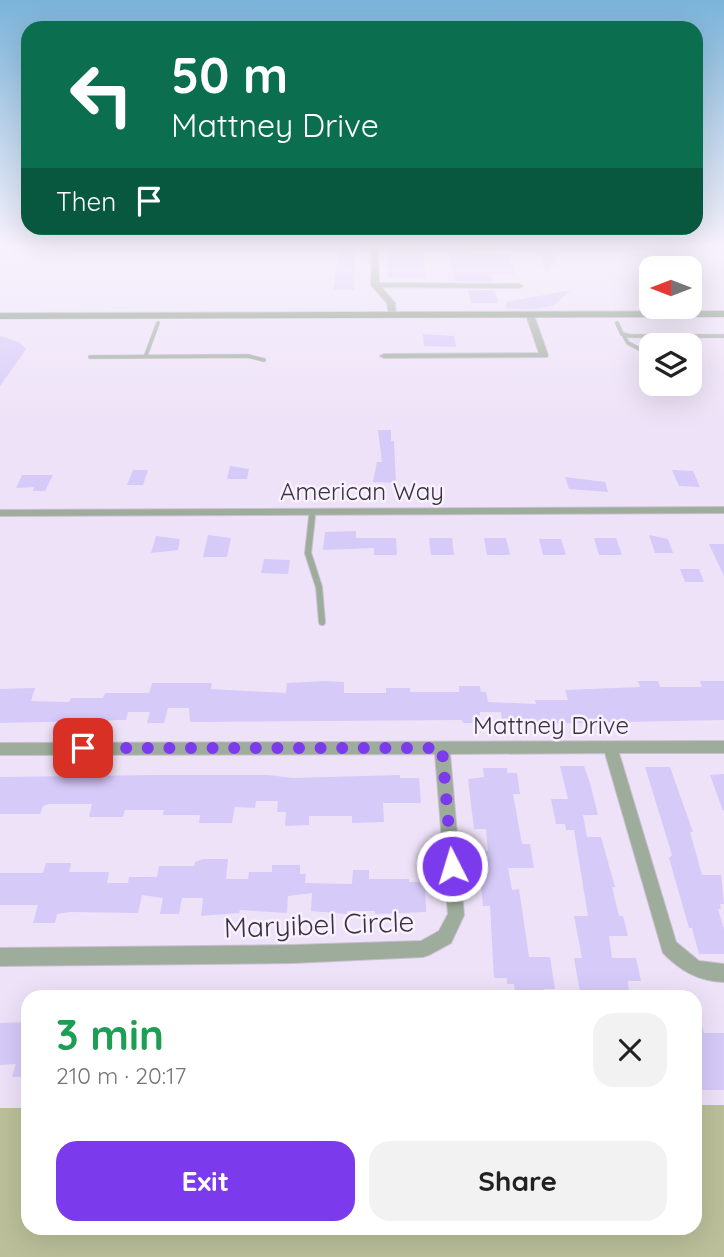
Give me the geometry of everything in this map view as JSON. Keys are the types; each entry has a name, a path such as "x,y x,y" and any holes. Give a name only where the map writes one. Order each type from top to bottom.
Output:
{"main road":[{"path":"623,324 724,314"},
{"path":"0,316 531,319 623,324 724,323"},
{"path":"0,324 160,319"}],"street":[{"path":"391,307 392,319"},
{"path":"384,356 544,355 531,319"},
{"name":"American Way","path":"0,513 724,510"},
{"path":"610,747 669,947 688,967 710,974 724,973"},
{"name":"Mattney Drive","path":"0,749 724,747"},
{"name":"Maryibel Circle","path":"0,957 293,954 424,949 444,937 456,915 442,748"}],"lane":[{"path":"146,355 160,319"},
{"path":"639,349 628,343 623,324 668,333"},
{"path":"702,336 724,336"},
{"path":"90,357 248,356 264,360"},
{"path":"312,512 308,553 319,587 322,622"}],"green space":[{"path":"702,1105 724,1105 724,1257 0,1257 0,1108 21,1108 21,1235 702,1235"}],"building":[{"path":"506,307 546,307 534,309"},
{"path":"423,334 454,336 456,347 424,346"},
{"path":"0,336 19,342 26,349 0,386"},
{"path":"378,430 391,430 396,483 373,482 377,462 382,462"},
{"path":"230,466 249,469 247,479 227,479"},
{"path":"133,470 148,470 143,485 127,485"},
{"path":"672,470 693,471 700,487 679,486"},
{"path":"22,475 53,475 45,491 33,491 34,487 16,488"},
{"path":"565,477 605,482 608,492 569,489"},
{"path":"356,531 356,538 396,538 397,555 374,555 374,548 323,550 325,532"},
{"path":"208,535 231,538 227,557 203,557"},
{"path":"649,535 668,539 673,553 655,553"},
{"path":"156,536 180,539 178,550 151,553"},
{"path":"429,538 452,538 454,555 431,555"},
{"path":"484,538 506,538 510,555 487,555"},
{"path":"594,538 616,538 622,555 599,555"},
{"path":"539,539 561,539 566,555 543,555"},
{"path":"709,544 724,544 724,576"},
{"path":"264,559 290,560 288,574 261,573"},
{"path":"680,569 699,569 704,582 685,582"},
{"path":"638,681 658,681 660,687 702,687 700,681 724,681 724,720 521,724 502,722 501,712 480,712 479,723 463,723 462,720 190,722 189,708 168,708 164,723 147,723 150,712 128,712 126,720 0,723 0,689 35,688 31,701 69,702 71,698 103,698 105,693 149,693 152,683 212,683 211,689 286,693 287,683 344,682 344,693 386,693 386,688 410,688 410,692 459,692 459,686 480,686 481,692 486,692 488,702 536,704 535,700 568,700 565,690 640,687"},
{"path":"560,766 584,766 598,815 583,815 587,837 601,837 615,887 612,887 619,916 623,916 628,936 609,936 612,958 636,958 641,981 628,981 629,990 580,990 574,958 582,958 574,916 588,916 574,830 566,830 565,824 556,824 551,799 568,799"},
{"path":"645,767 670,767 693,832 690,832 702,875 721,875 724,904 720,904 721,909 718,909 724,929 724,954 699,954 692,928 689,928 669,858 672,855"},
{"path":"483,768 507,768 507,773 517,773 520,794 513,794 522,844 530,844 534,868 508,868 512,890 519,889 529,957 550,957 555,989 514,990 514,984 507,984 507,978 494,978 490,906 483,906 478,851 488,851 486,829 474,829 468,779 484,777"},
{"path":"724,774 724,810 723,811 710,775"},
{"path":"268,775 293,778 400,775 400,778 419,778 421,803 383,803 384,822 352,823 352,816 309,816 309,825 285,826 286,812 277,812 278,801 256,801 255,808 235,807 232,823 199,823 200,815 163,815 164,810 125,810 123,817 89,817 92,804 49,804 43,806 40,814 0,814 0,777"},
{"path":"203,859 228,859 226,879 248,879 249,872 272,872 272,865 300,865 300,874 306,874 305,883 352,884 353,870 369,870 369,879 409,879 409,882 425,882 426,912 375,914 375,911 347,911 347,914 311,911 312,893 288,896 287,913 240,910 239,913 201,916 203,898 182,898 179,914 160,914 163,898 142,895 138,913 71,912 57,914 55,923 33,923 38,905 0,905 0,873 43,873 46,863 71,863 69,872 109,872 107,883 128,883 129,877 157,877 159,866 194,866 195,862"},
{"path":"21,1022 21,1077 12,1077 16,1064 0,1065 0,1023"},
{"path":"702,1026 704,1033 724,1033 724,1090 702,1090"}],"route":[{"path":"83,748 442,748 452,866"}]}
